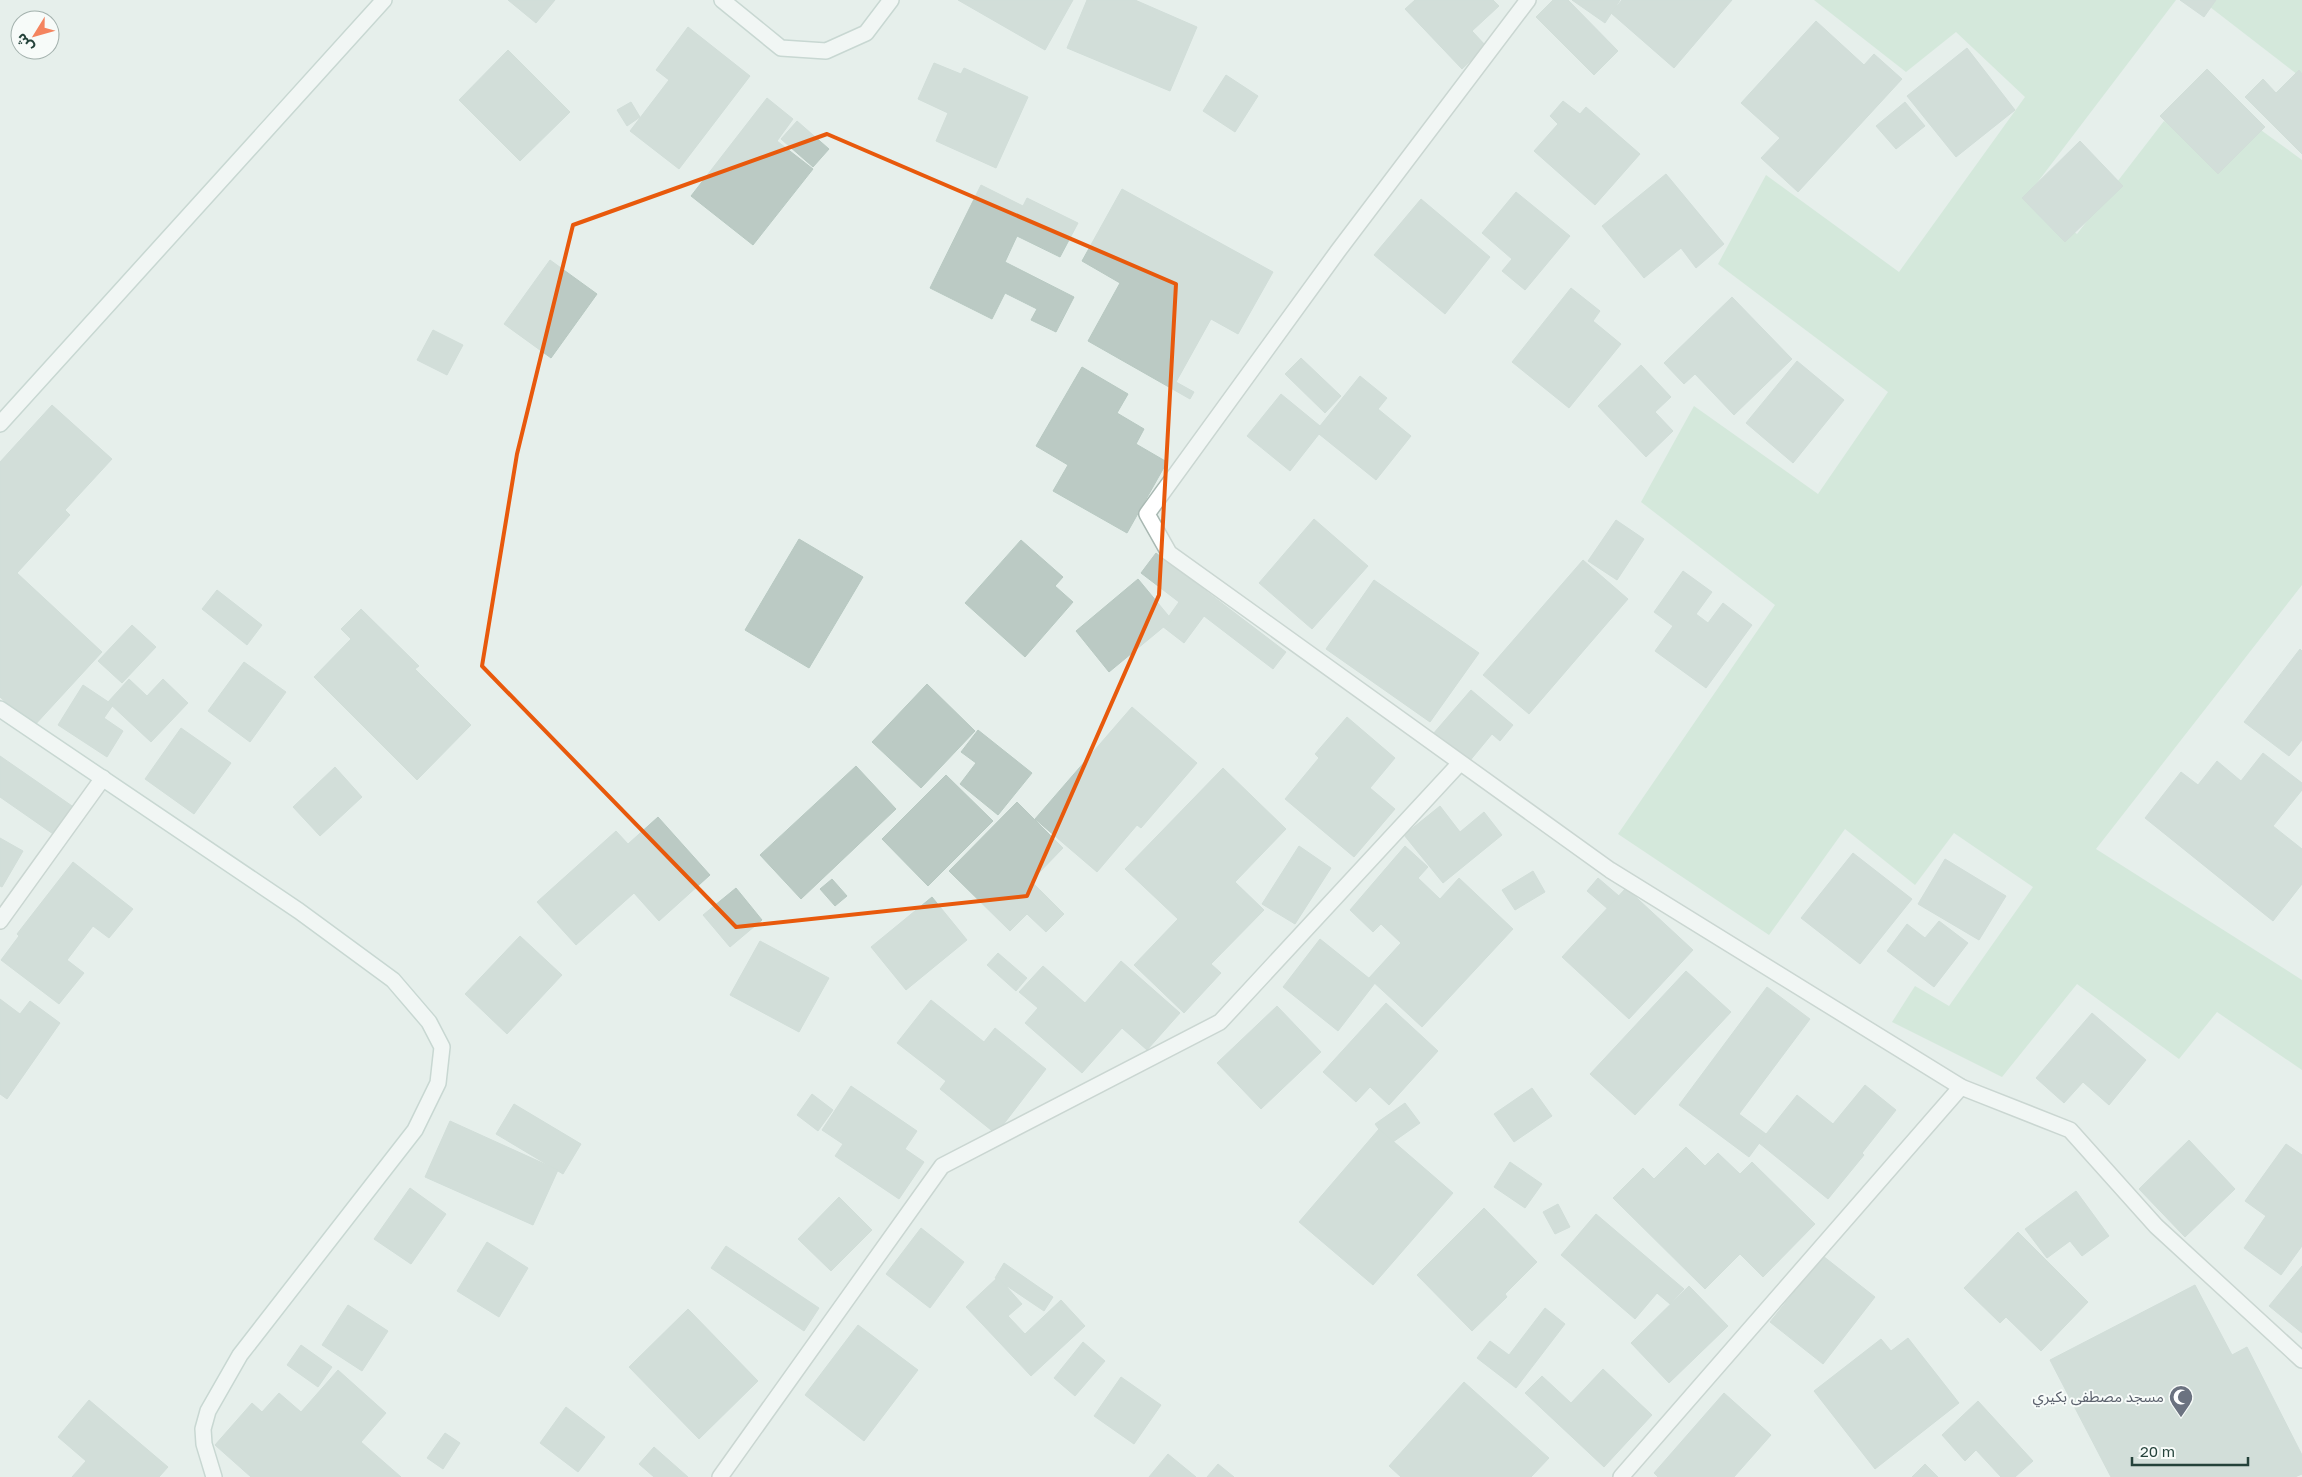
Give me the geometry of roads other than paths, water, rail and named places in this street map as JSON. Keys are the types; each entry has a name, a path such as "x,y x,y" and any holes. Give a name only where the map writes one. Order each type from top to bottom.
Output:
{"street":[{"path":"0,424 384,0"},
{"path":"722,0 781,48 826,52 866,33 891,0"},
{"path":"1528,0 1338,252 1147,514 1169,553 1610,870 1961,1087 2070,1130 2156,1226 2302,1360"},
{"path":"0,709 299,911 393,980 429,1022 442,1047 438,1084 415,1130 240,1355 208,1411 203,1429 204,1444 214,1477"},
{"path":"720,1477 942,1166 1220,1022 1460,763"},
{"path":"0,921 103,778"},
{"path":"1621,1477 1961,1087"}],"place":[{"name":"مسجد مصطفى بكيري","path":"2181,1418"}]}
